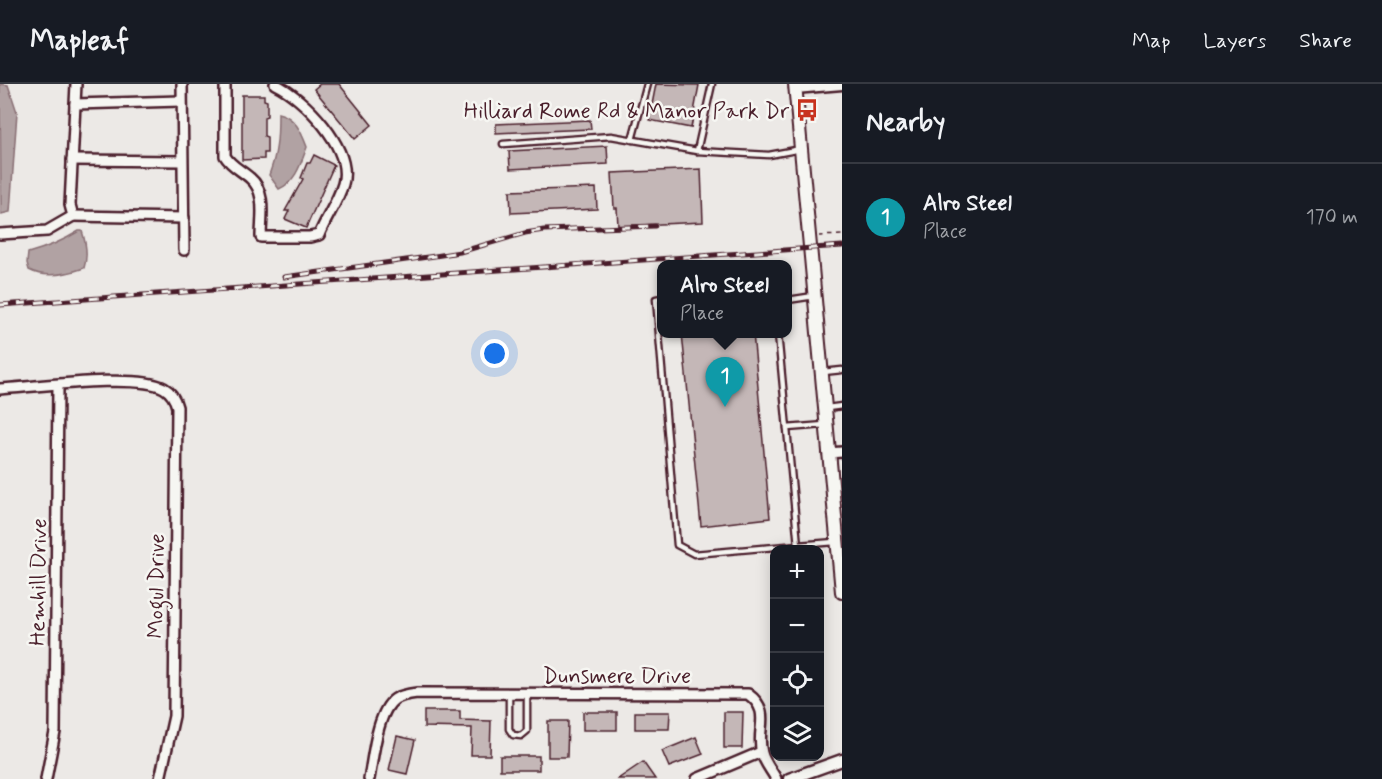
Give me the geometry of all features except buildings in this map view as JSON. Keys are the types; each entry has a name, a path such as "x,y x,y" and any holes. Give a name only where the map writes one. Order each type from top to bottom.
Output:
{"main road":[{"path":"795,86 842,591"}],"street":[{"path":"73,216 70,205 76,84"},
{"path":"182,84 184,250"},
{"path":"225,84 225,156 229,163 252,179 258,188 261,199 261,237 319,235 344,182 339,149 319,120 275,84"},
{"path":"795,86 842,84"},
{"path":"75,104 182,101"},
{"path":"72,160 182,160"},
{"path":"0,234 46,231 73,216 184,218"},
{"name":"Mogul Drive","path":"58,385 144,381 171,393 177,406 174,716 160,779"},
{"path":"0,389 58,385"},
{"name":"Hemhill Drive","path":"46,779 55,732 58,385"},
{"path":"828,453 842,452"},
{"name":"Dunsmere Drive","path":"369,779 383,715 394,700 405,694 417,693 748,694 756,700 760,707 762,752 776,779"},
{"path":"697,779 762,752"},
{"path":"789,779 842,760"}],"lane":[{"path":"632,140 647,84"},
{"path":"697,151 712,84"},
{"path":"503,144 611,136 697,151 769,155 801,149"},
{"path":"792,300 814,297"},
{"path":"659,338 677,546 694,554 770,547"},
{"path":"778,338 798,545 837,542"},
{"path":"820,372 842,370"},
{"path":"824,408 842,406"},
{"path":"787,428 825,425"},
{"path":"509,694 509,729 513,735 521,736 527,731 527,694"}],"path":[{"path":"809,236 842,235"}],"shaded area":[{"path":"0,84 8,85 17,112 10,212 1,214"},
{"path":"278,113 293,121 300,130 307,147 294,177 279,189 269,175 274,160"},
{"path":"82,231 85,245 84,268 64,274 49,275 29,270 28,253 54,244"}],"railway":[{"path":"284,277 460,252 525,233 544,230 655,226"},
{"path":"0,305 842,246"}],"place":[{"name":"Hilliard Rome Rd & Manor Park Dr","path":"807,110"},
{"name":"Alro Steel","path":"725,407"}]}
